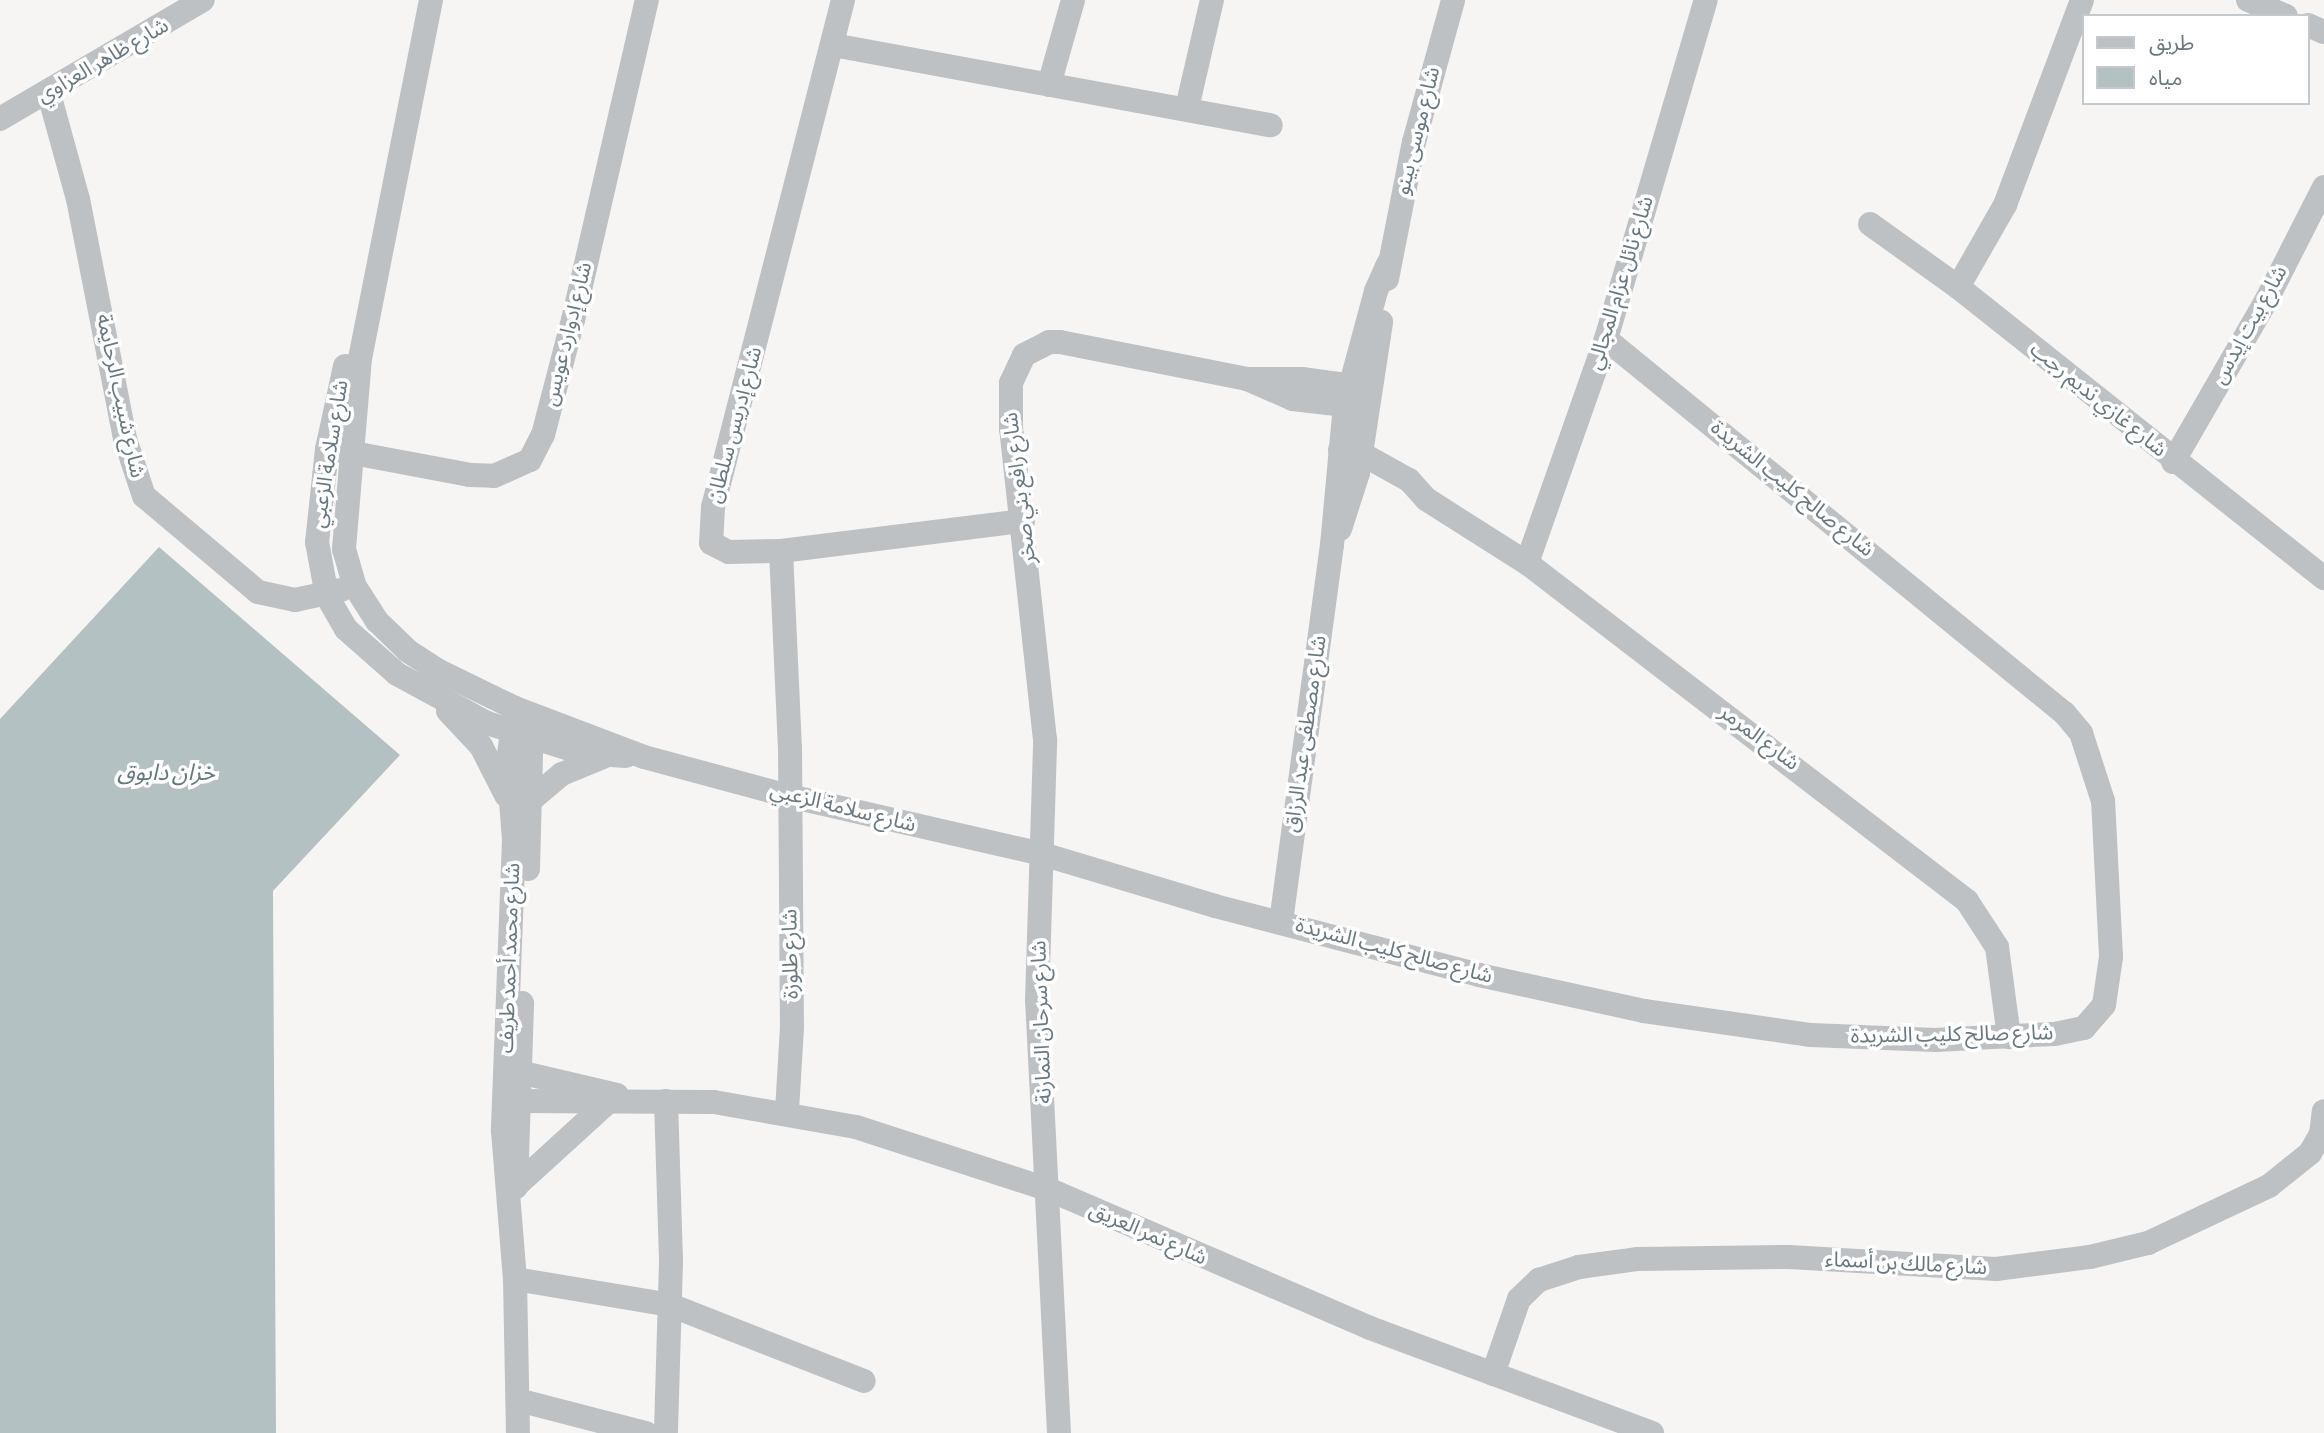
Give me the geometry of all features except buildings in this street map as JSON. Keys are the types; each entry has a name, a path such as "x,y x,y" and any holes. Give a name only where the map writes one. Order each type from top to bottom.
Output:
{"street":[{"name":"شارع ظاهر العزاوي","path":"0,119 49,94 203,0"},
{"name":"شارع سلامة الزعبي","path":"431,0 339,450 317,542 327,596 357,642 426,692 524,724 789,796 1042,854"},
{"name":"شارع إدوارد عويس","path":"339,450 470,475 494,476 530,460 543,435 573,320 647,0"},
{"name":"شارع إدريس سلطان","path":"843,0 709,523 711,543 719,549 781,551 1023,521"},
{"path":"1049,85 1073,0"},
{"path":"1187,108 1212,0"},
{"name":"شارع موسى بينو","path":"1357,396 1414,142 1453,0"},
{"name":"شارع نائل عزام المجالي","path":"1527,563 1606,339 1706,0"},
{"path":"1958,287 2005,205 2082,0"},
{"path":"2248,0 2281,14"},
{"path":"833,45 1271,125"},
{"name":"شارع شبيب الرحايمة","path":"49,94 81,212 125,439 144,496 258,592 295,600 327,596 354,585"},
{"name":"شارع بيت إيدس","path":"2173,462 2266,301 2324,187"},
{"name":"شارع غازي نديم رجب","path":"1870,224 1958,287 2173,462 2324,578"},
{"name":"شارع صالح كليب الشريدة","path":"1042,854 1465,972 1760,1031 1869,1039 2009,1037 2084,1028 2099,1014 2109,991 2111,957 2103,801 2081,733 2064,713 1606,339"},
{"name":"شارع رافع بني صخر","path":"1042,854 1045,740 1010,393 1016,366 1034,348 1073,342 1247,379 1271,376 1357,396"},
{"name":"شارع مصطفى عبد الرزاق","path":"1281,922 1332,545 1349,460 1357,396"},
{"name":"شارع سلامة الزعبي","path":"339,450 344,549 354,585 377,621 408,651 524,724 607,756 644,757"},
{"name":"شارع المرمر","path":"1349,460 1426,499 1527,563 1967,901 1997,947 2009,1037"},
{"name":"شارع طلوزة","path":"781,551 789,796 792,1027 787,1112"},
{"path":"426,692 481,747 521,801 562,774 607,756"},
{"name":"شارع محمد أحمد طريف","path":"508,1208 517,1185 513,1101 524,724"},
{"name":"شارع سرحان النمارنة","path":"1042,854 1037,1001 1050,1190 1049,1289 1059,1433"},
{"name":"شارع نمر العريق","path":"514,1070 617,1101"},
{"name":"شارع محمد أحمد طريف","path":"513,1101 503,1170 515,1279 518,1433"},
{"name":"شارع نمر العريق","path":"513,1101 666,1101 787,1112 856,1127 1050,1190 1198,1257 1493,1374 1652,1433"},
{"path":"517,1185 617,1101"},
{"path":"666,1101 670,1305 666,1433"},
{"name":"شارع مالك بن أسماء","path":"1493,1374 1519,1298 1539,1280 1579,1267 1639,1259 1789,1257 1996,1269 2090,1257 2148,1243 2269,1186 2293,1171 2310,1153 2320,1134 2324,1111"},
{"path":"515,1279 670,1305 864,1381"},
{"path":"518,1400 646,1433"}],"water":[{"name":"خزان دابوق","path":"159,547 400,755 273,891 276,1433 0,1433 0,719"}]}
